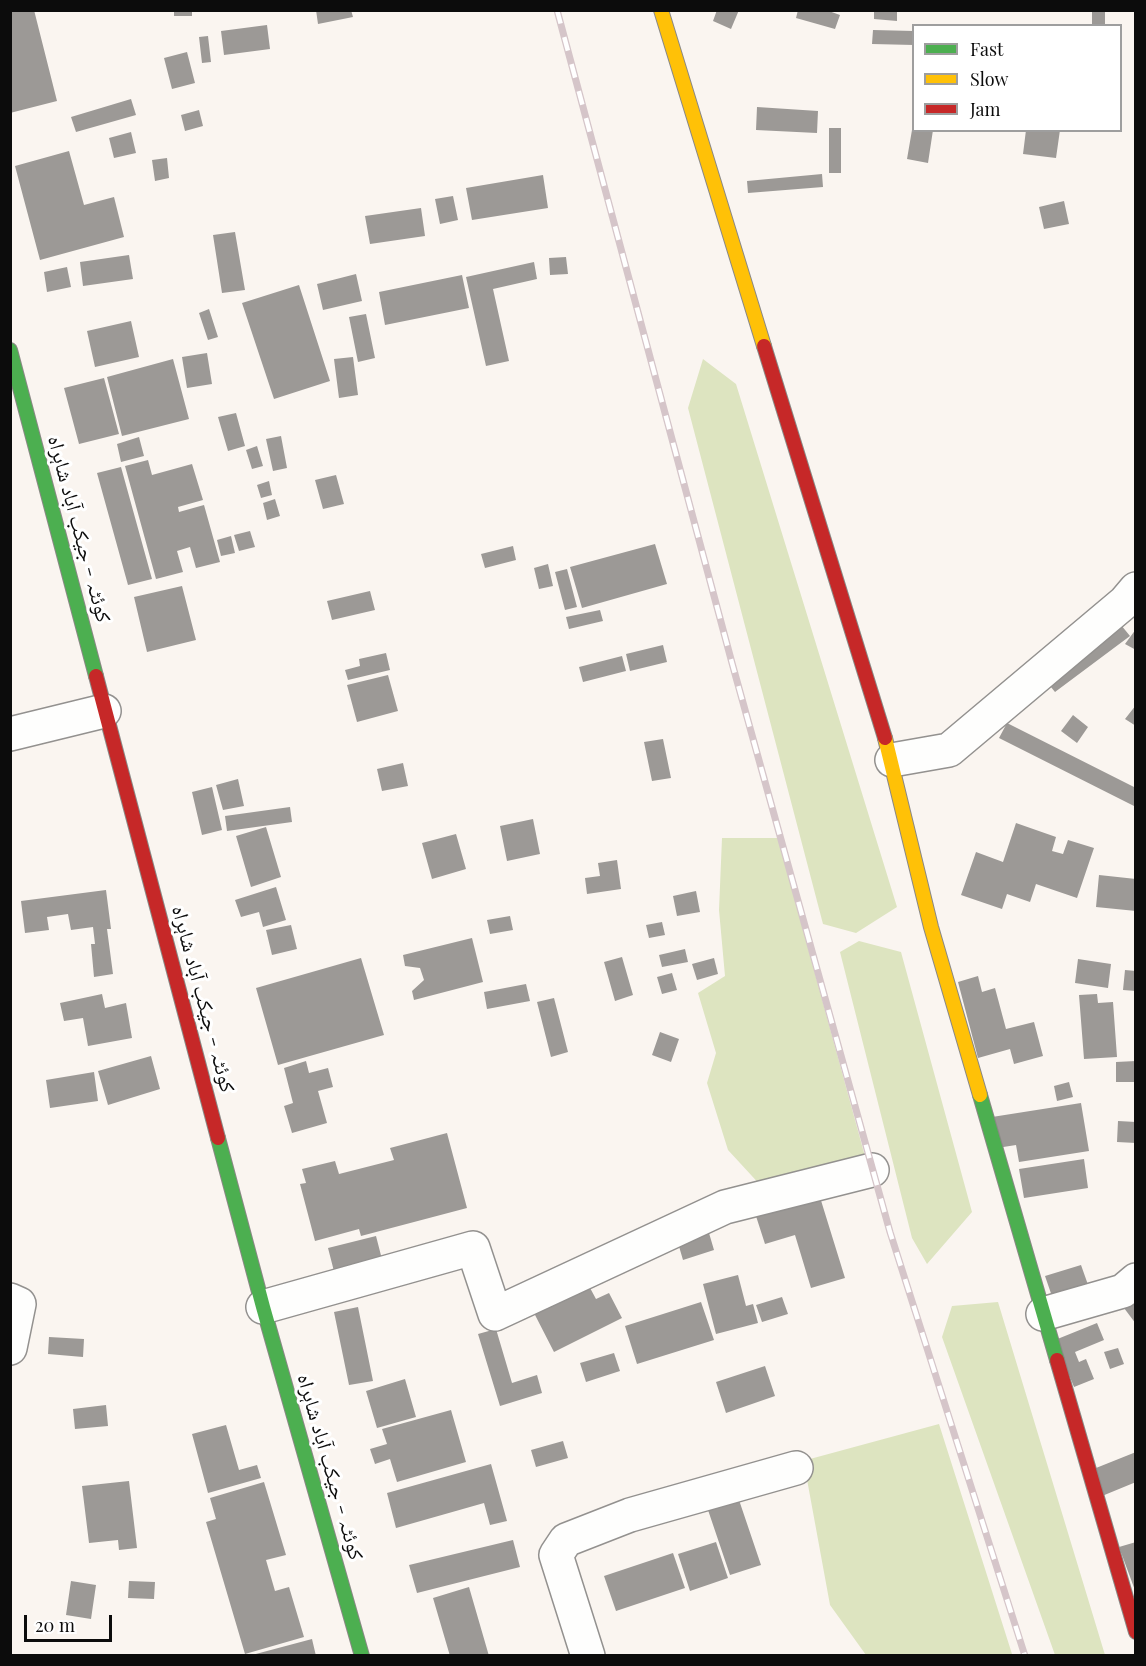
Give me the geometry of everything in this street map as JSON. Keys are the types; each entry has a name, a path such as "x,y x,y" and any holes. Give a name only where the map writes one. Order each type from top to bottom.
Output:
{"main road":[{"path":"661,10 892,760 931,927 1136,1632"},
{"name":"کوئٹہ - جیکب آباد شاہراہ","path":"10,351 20,428 104,711 263,1307 362,1656"}],"street":[{"path":"892,760 949,750 1132,600"},
{"path":"10,734 104,711"},
{"path":"263,1307 473,1248 495,1314 725,1207 872,1170"},
{"path":"1043,1314 1123,1291 1136,1280"},
{"path":"10,1300 19,1304 10,1348"},
{"path":"588,1656 556,1555 566,1540 630,1515 796,1468"}],"green space":[{"path":"703,359 736,384 897,907 856,933 823,924 688,408"},
{"path":"722,838 778,838 866,1160 763,1188 728,1150 707,1083 716,1053 698,993 725,976 719,910"},
{"path":"859,941 901,952 972,1212 927,1264 912,1238 840,952"},
{"path":"998,1302 1105,1655 1055,1655 942,1337 952,1306"},
{"path":"939,1424 1012,1654 866,1655 830,1605 806,1474 810,1459"}],"building":[{"path":"10,10 34,10 57,101 10,113"},
{"path":"174,10 192,10 192,16 174,16"},
{"path":"316,10 351,10 353,17 318,24"},
{"path":"717,10 739,10 731,29 713,21"},
{"path":"798,10 826,10 840,15 835,29 796,18"},
{"path":"874,10 897,10 897,21 874,19"},
{"path":"1092,10 1105,10 1105,24 1092,24"},
{"path":"267,25 270,49 224,55 221,31"},
{"path":"873,30 912,31 912,45 872,44"},
{"path":"208,36 211,62 202,63 199,37"},
{"path":"187,52 195,83 172,89 164,58"},
{"path":"131,99 136,115 76,132 71,117"},
{"path":"757,107 818,111 817,133 756,130"},
{"path":"199,110 203,126 185,131 181,115"},
{"path":"829,128 841,128 841,173 829,173"},
{"path":"912,130 912,132 933,132 928,163 907,159"},
{"path":"131,132 136,153 114,158 109,138"},
{"path":"1026,132 1060,132 1056,158 1023,154"},
{"path":"69,151 84,205 114,197 124,237 40,260 15,166"},
{"path":"167,158 169,178 155,181 152,160"},
{"path":"822,174 823,187 748,193 747,181"},
{"path":"543,175 548,208 472,220 466,188"},
{"path":"453,196 458,220 440,224 435,199"},
{"path":"1064,201 1069,224 1044,229 1039,207"},
{"path":"421,208 425,236 370,244 365,216"},
{"path":"235,232 245,290 222,293 213,235"},
{"path":"129,255 133,279 83,286 80,262"},
{"path":"566,257 568,274 550,275 549,258"},
{"path":"534,262 537,279 493,289 509,361 486,366 466,277"},
{"path":"67,267 71,287 47,292 44,272"},
{"path":"356,274 362,301 323,310 317,284"},
{"path":"462,275 469,308 385,325 379,292"},
{"path":"299,285 330,381 274,399 242,303"},
{"path":"209,309 218,337 208,340 199,313"},
{"path":"366,314 375,358 358,362 349,317"},
{"path":"131,321 139,357 95,367 87,331"},
{"path":"207,353 212,384 187,388 182,357"},
{"path":"353,357 358,395 339,398 334,359"},
{"path":"173,359 189,419 122,436 107,377"},
{"path":"104,378 119,434 79,444 64,388"},
{"path":"236,413 245,446 228,451 218,417"},
{"path":"281,436 287,468 273,471 266,439"},
{"path":"139,437 144,456 121,462 117,444"},
{"path":"257,446 263,466 252,469 246,450"},
{"path":"148,460 152,475 192,464 203,500 178,507 179,512 204,505 220,562 196,568 190,547 177,551 183,572 156,579 125,466"},
{"path":"121,467 152,579 128,585 97,473"},
{"path":"336,475 344,504 323,509 315,480"},
{"path":"269,481 272,495 261,498 257,485"},
{"path":"275,499 280,516 267,520 263,503"},
{"path":"250,531 255,547 239,551 234,535"},
{"path":"231,536 235,553 221,556 217,540"},
{"path":"655,544 667,584 582,608 570,567"},
{"path":"513,546 516,560 485,568 481,554"},
{"path":"548,564 553,586 539,589 534,568"},
{"path":"567,569 577,607 565,610 555,572"},
{"path":"182,586 196,640 147,652 134,597"},
{"path":"370,591 375,610 332,620 327,601"},
{"path":"600,610 603,621 569,629 566,617"},
{"path":"1121,625 1130,636 1055,692 1046,681"},
{"path":"1136,629 1136,650 1125,644"},
{"path":"663,645 667,662 630,671 626,654"},
{"path":"386,653 390,670 348,680 345,670 360,666 359,659"},
{"path":"622,656 626,671 583,682 579,667"},
{"path":"388,675 398,711 357,722 347,685"},
{"path":"1136,705 1136,726 1125,719"},
{"path":"1073,715 1088,727 1077,743 1061,731"},
{"path":"1007,723 1136,788 1136,807 999,738"},
{"path":"663,739 671,778 652,781 644,742"},
{"path":"403,763 408,786 382,791 377,769"},
{"path":"238,779 244,806 223,810 216,785"},
{"path":"212,787 222,830 202,835 192,792"},
{"path":"290,807 292,822 227,831 225,816"},
{"path":"533,819 540,854 507,861 500,826"},
{"path":"1016,823 1056,837 1052,851 1063,854 1068,840 1094,848 1077,898 1036,884 1030,902 1007,894 1002,909 961,895 976,852 1003,862"},
{"path":"266,827 281,877 251,887 236,836"},
{"path":"456,834 466,869 432,879 422,843"},
{"path":"617,860 621,889 587,894 585,878 600,876 598,863"},
{"path":"1099,875 1136,879 1136,911 1096,907"},
{"path":"276,887 286,920 263,927 259,912 241,917 235,900"},
{"path":"106,890 111,929 107,929 113,974 94,977 91,944 95,944 93,927 71,930 68,914 47,917 49,930 25,933 21,901"},
{"path":"696,891 700,912 677,916 673,896"},
{"path":"510,916 513,930 490,934 487,920"},
{"path":"662,922 665,935 649,938 646,925"},
{"path":"291,925 297,949 272,955 266,930"},
{"path":"472,938 483,982 414,1000 412,991 424,980 420,968 405,966 403,955"},
{"path":"685,949 688,962 662,967 659,955"},
{"path":"622,957 633,995 615,1001 604,962"},
{"path":"361,958 384,1035 278,1065 256,988"},
{"path":"714,958 718,974 697,980 692,964"},
{"path":"1078,959 1111,964 1108,988 1075,983"},
{"path":"1125,970 1136,971 1136,991 1123,990"},
{"path":"672,973 677,990 662,994 657,977"},
{"path":"978,976 982,992 995,988 1006,1029 1034,1022 1043,1056 1014,1064 1010,1049 978,1058 958,982"},
{"path":"526,984 530,1001 487,1009 484,992"},
{"path":"102,994 105,1008 126,1003 132,1038 88,1046 83,1018 64,1021 60,1003"},
{"path":"1097,994 1098,1003 1113,1002 1117,1057 1084,1059 1079,995"},
{"path":"554,998 568,1052 551,1057 537,1002"},
{"path":"660,1032 679,1039 671,1062 652,1055"},
{"path":"151,1056 160,1089 108,1105 98,1071"},
{"path":"306,1061 309,1073 328,1068 333,1087 318,1091 327,1123 292,1133 284,1106 293,1103 284,1068"},
{"path":"1136,1061 1136,1082 1116,1082 1116,1062"},
{"path":"94,1072 98,1101 50,1108 46,1080"},
{"path":"1069,1082 1073,1097 1057,1101 1054,1086"},
{"path":"1081,1103 1089,1151 1019,1162 1016,1145 997,1148 992,1117"},
{"path":"1118,1121 1136,1122 1136,1143 1117,1142"},
{"path":"447,1133 467,1208 361,1236 359,1229 315,1241 300,1184 306,1183 302,1169 335,1161 339,1174 394,1160 390,1148"},
{"path":"1084,1159 1088,1188 1024,1198 1019,1169"},
{"path":"819,1194 845,1278 811,1288 795,1235 765,1244 755,1213"},
{"path":"709,1233 714,1250 683,1260 678,1243"},
{"path":"376,1236 385,1271 337,1283 328,1248"},
{"path":"1081,1265 1092,1296 1056,1308 1045,1276"},
{"path":"738,1275 746,1306 753,1304 758,1323 716,1334 703,1284"},
{"path":"589,1286 596,1299 609,1293 622,1318 554,1352 534,1313"},
{"path":"782,1297 788,1314 762,1322 756,1305"},
{"path":"1136,1300 1136,1324 1124,1308"},
{"path":"701,1302 714,1340 637,1364 625,1326"},
{"path":"358,1307 373,1381 349,1385 334,1312"},
{"path":"1097,1323 1104,1340 1075,1352 1079,1362 1086,1359 1094,1379 1074,1387 1055,1340"},
{"path":"496,1329 512,1383 537,1375 542,1393 500,1406 478,1334"},
{"path":"49,1337 84,1339 83,1357 48,1354"},
{"path":"1118,1348 1124,1364 1110,1369 1104,1352"},
{"path":"614,1353 620,1371 586,1382 580,1363"},
{"path":"765,1366 775,1396 726,1413 716,1382"},
{"path":"405,1379 416,1417 377,1428 366,1391"},
{"path":"106,1405 108,1426 75,1429 73,1409"},
{"path":"451,1410 466,1462 397,1482 390,1459 375,1464 370,1449 387,1444 382,1429"},
{"path":"226,1425 239,1470 257,1465 261,1478 208,1493 192,1434"},
{"path":"563,1441 568,1458 536,1467 531,1450"},
{"path":"1136,1452 1136,1482 1102,1496 1091,1470"},
{"path":"491,1464 507,1521 490,1525 484,1503 396,1528 387,1493"},
{"path":"129,1481 137,1548 119,1550 118,1540 89,1543 82,1486"},
{"path":"264,1482 286,1555 266,1560 275,1591 289,1587 304,1637 245,1654 206,1522 216,1519 210,1498"},
{"path":"739,1500 761,1565 730,1575 708,1510"},
{"path":"513,1540 520,1567 417,1593 409,1565"},
{"path":"716,1542 728,1578 690,1591 678,1554"},
{"path":"1136,1542 1136,1593 1119,1547"},
{"path":"673,1553 685,1588 616,1611 604,1576"},
{"path":"71,1581 96,1585 91,1619 66,1615"},
{"path":"129,1581 155,1582 154,1599 128,1598"},
{"path":"469,1587 489,1656 450,1656 433,1598"},
{"path":"312,1639 316,1656 252,1656 252,1655"}],"railway":[{"path":"557,10 732,663 890,1232 1025,1656"}],"traffic: fast":[{"path":"10,350 96,676"},
{"path":"980,1095 1057,1360"},
{"path":"218,1138 263,1307 362,1656"}],"traffic: slow":[{"path":"661,10 764,346"},
{"path":"885,738 931,927 980,1095"}],"traffic: jam":[{"path":"764,346 885,738"},
{"path":"96,676 218,1138"},
{"path":"1057,1360 1136,1632"}]}
